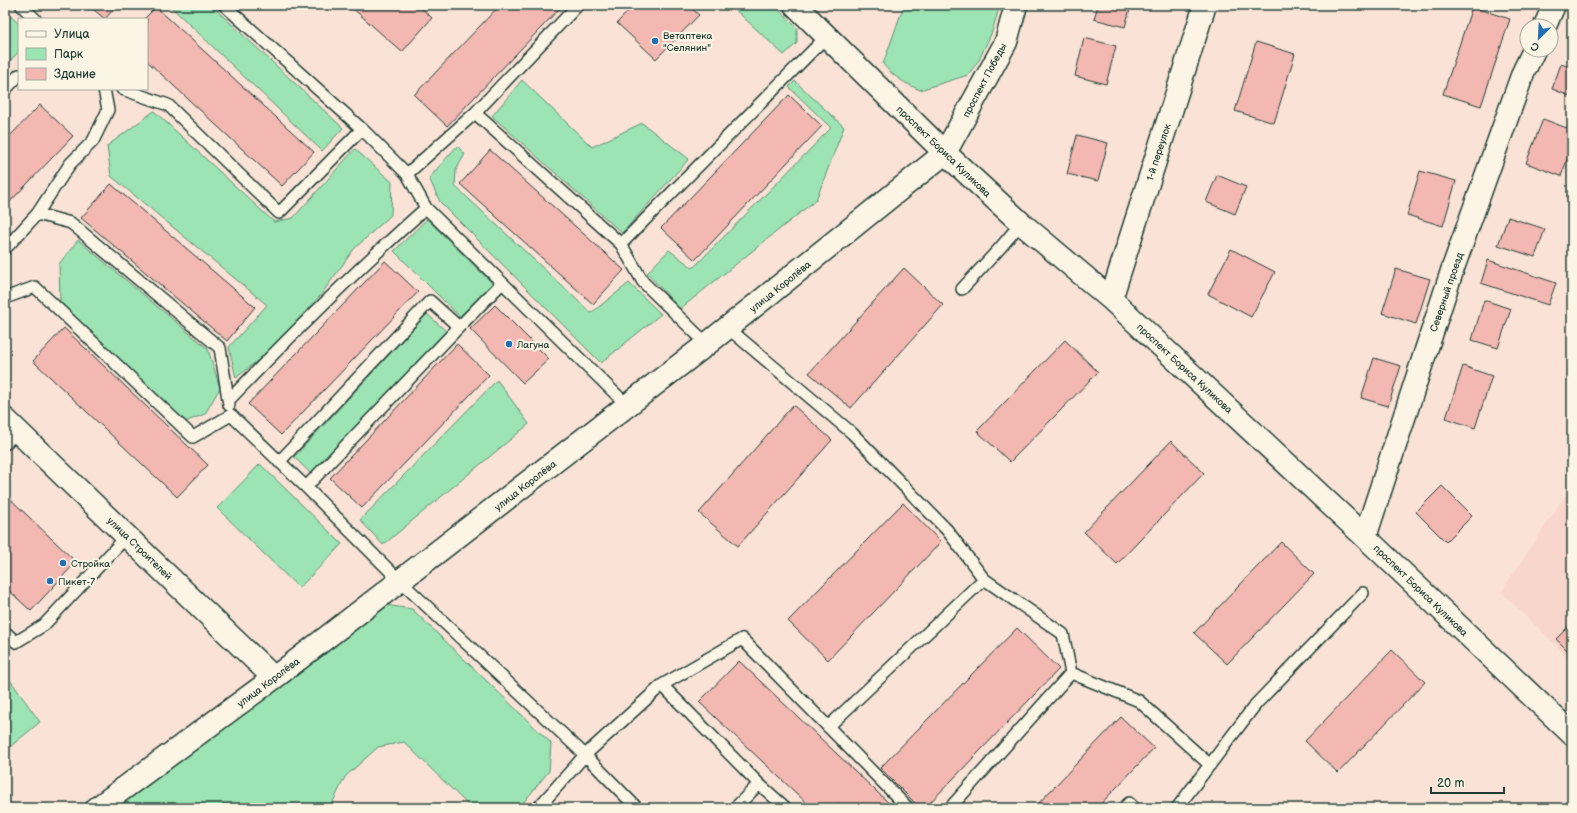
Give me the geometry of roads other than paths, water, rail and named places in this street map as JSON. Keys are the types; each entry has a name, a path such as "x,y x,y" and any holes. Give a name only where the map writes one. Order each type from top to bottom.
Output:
{"street":[{"name":"проспект Бориса Куликова","path":"795,5 945,152 1021,223 1111,300 1365,537 1572,734"},
{"name":"проспект Победы","path":"945,152 1006,42 1016,5"},
{"name":"1-й переулок","path":"1111,300 1205,5"},
{"path":"1548,18 1554,5"},
{"name":"Северный проезд","path":"1365,537 1454,268 1523,73 1530,58"},
{"name":"улица Королёва","path":"97,808 274,678 728,328 945,152"},
{"name":"улица Строителей","path":"9,431 128,536 274,678"}],"lane":[{"path":"21,5 34,18"},
{"path":"224,5 362,129 408,174 426,208 627,405"},
{"path":"408,174 475,113 578,5"},
{"path":"621,244 827,36"},
{"path":"5,90 18,76"},
{"path":"5,249 37,214 70,164 93,141 108,110 104,90"},
{"path":"125,90 168,105 279,213 362,129"},
{"path":"475,113 621,244 643,282 707,344"},
{"path":"229,400 306,320 378,250 426,208"},
{"path":"37,214 71,223 220,348 229,400 230,415 306,487 400,581 585,755 637,808"},
{"path":"962,289 1021,223"},
{"path":"306,487 502,283"},
{"path":"5,298 35,287 193,437 230,415"},
{"path":"279,462 430,301 459,327"},
{"path":"728,328 852,433 947,530 984,579 1063,634 1071,673"},
{"path":"5,632 16,642 44,625 128,536"},
{"path":"828,727 984,579"},
{"path":"1177,808 1256,704 1363,593"},
{"path":"538,808 585,755 662,685 742,639 908,808"},
{"path":"1071,673 1139,701 1210,765"},
{"path":"950,808 1071,673"},
{"path":"662,685 759,784 786,808"},
{"path":"735,808 759,784"},
{"path":"1124,808 1129,803 1134,808"}],"place":[{"name":"Ветаптека \"Селянин\"","path":"655,41"},
{"name":"Лагуна","path":"509,344"},
{"name":"Стройка","path":"63,563"},
{"name":"Пикет-7","path":"50,581"}]}
